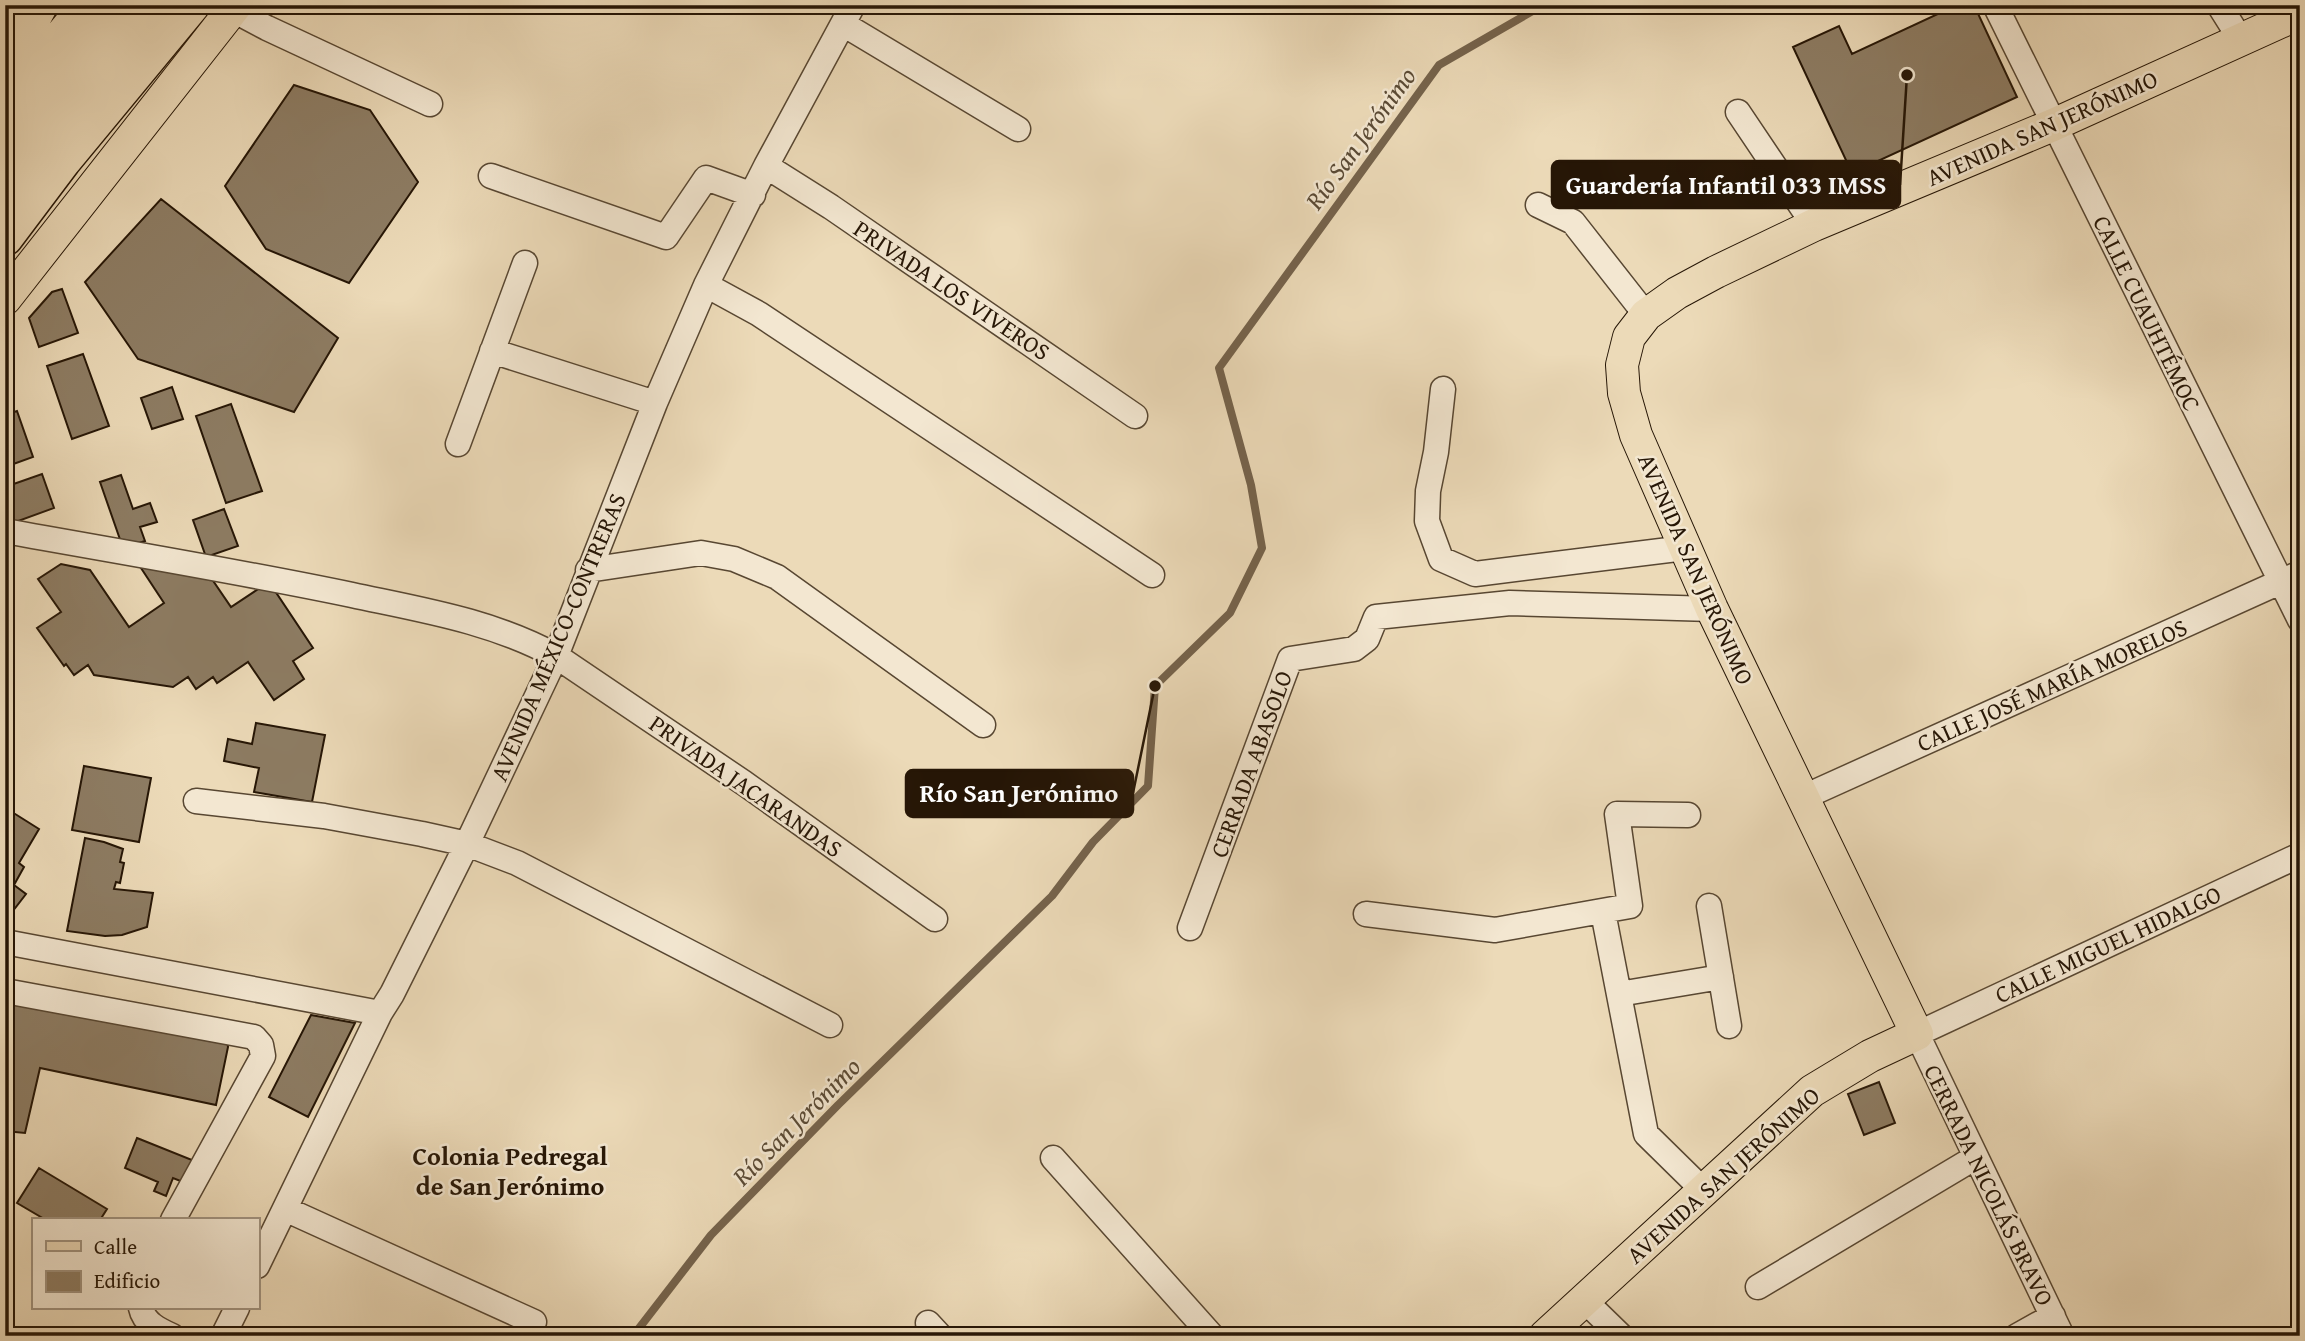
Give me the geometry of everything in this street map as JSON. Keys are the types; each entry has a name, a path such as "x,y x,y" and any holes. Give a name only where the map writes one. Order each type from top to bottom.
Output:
{"highway":[{"path":"5,30 25,5"},
{"path":"5,70 40,5"},
{"path":"5,80 66,5"},
{"path":"5,105 88,5"},
{"path":"5,143 121,5"},
{"path":"5,192 159,5"},
{"path":"5,238 64,161 192,5"}],"main road":[{"path":"5,299 234,7"},
{"name":"AVENIDA SAN JERÓNIMO","path":"1547,1335 1812,1091 1870,1056 1916,1034 1712,608 1636,435 1624,393 1622,365 1629,337 1646,315 1677,293 1716,272 1814,225 2053,125 2300,13"}],"street":[{"name":"CALLE CUAUHTÉMOC","path":"1995,5 2053,125 2290,578 2300,620"},
{"path":"2219,5 2241,40"},
{"path":"234,7 267,28 430,104"},
{"path":"848,14 1018,129"},
{"name":"AVENIDA MÉXICO-CONTRERAS","path":"259,1262 380,1013 467,844 556,656 655,403 706,285 848,14"},
{"path":"1738,113 1814,225"},
{"name":"PRIVADA LOS VIVEROS","path":"766,166 831,207 1135,416"},
{"path":"491,176 666,237 706,178 753,195"},
{"path":"1538,205 1573,222 1646,315"},
{"path":"458,444 525,263"},
{"path":"706,285 759,314 1152,575"},
{"path":"492,351 655,403"},
{"path":"1443,389 1436,452 1428,491 1427,521 1441,559 1475,574 1685,548"},
{"name":"PRIVADA JACARANDAS","path":"5,531 293,583 468,620 525,639 556,656 744,783 935,919"},
{"path":"588,570 701,553 734,559 777,577 984,725"},
{"name":"CALLE JOSÉ MARÍA MORELOS","path":"1804,797 2290,578"},
{"name":"CERRADA ABASOLO","path":"1190,928 1290,659 1354,649 1367,639 1376,617 1510,603 1712,608"},
{"path":"196,801 324,817 467,844 517,863 830,1025"},
{"path":"1366,915 1495,930 1630,906 1617,814 1688,814"},
{"name":"CALLE MIGUEL HIDALGO","path":"1916,1034 2300,855"},
{"path":"1709,906 1729,1026"},
{"path":"1603,912 1646,1134 1704,1191"},
{"path":"5,942 380,1013"},
{"path":"1619,994 1721,977"},
{"path":"5,991 254,1037 261,1045 262,1056 174,1218"},
{"name":"CERRADA NICOLÁS BRAVO","path":"1916,1034 2057,1326"},
{"path":"1758,1287 1976,1157"},
{"path":"1053,1158 1212,1336"},
{"path":"285,1209 534,1322"},
{"path":"1584,1300 1620,1336"},
{"path":"141,1310 157,1329 173,1336"},
{"path":"223,1336 236,1310"},
{"path":"2017,1336 2057,1326"}],"building":[{"path":"1957,5 1974,5 2017,97 1852,173 1793,47 1839,26 1852,54"},
{"path":"294,85 370,110 418,182 349,283 266,249 225,186"},
{"path":"161,199 338,338 294,412 138,359 85,282"},
{"path":"62,289 78,333 39,347 29,318 52,292"},
{"path":"83,354 109,426 72,439 47,366"},
{"path":"5,372 13,395 9,396 12,404 5,406"},
{"path":"172,387 183,419 152,429 141,398"},
{"path":"231,404 262,491 226,503 196,416"},
{"path":"17,411 33,457 5,467 5,415"},
{"path":"42,474 54,508 10,524 5,511 5,487"},
{"path":"121,475 133,509 150,503 157,522 140,527 145,541 123,548 100,482"},
{"path":"224,509 238,546 206,557 193,520"},
{"path":"137,562 205,569 231,607 269,582 313,648 293,661 304,679 274,700 248,662 217,683 213,677 196,689 188,677 173,687 94,675 88,665 74,675 66,664 64,666 37,628 61,612 38,579 61,564 90,570 129,627 164,603"},
{"path":"256,723 325,735 312,802 254,792 259,768 224,761 228,739 252,744"},
{"path":"84,766 151,778 139,842 72,830"},
{"path":"12,812 39,829 19,863 24,867 14,885 26,894 9,916 5,914 5,821"},
{"path":"85,838 123,849 120,862 124,863 120,883 116,882 114,889 153,893 147,927 122,935 105,936 67,931"},
{"path":"5,1001 227,1040 228,1047 216,1105 40,1068 25,1133 5,1131"},
{"path":"311,1015 355,1023 308,1117 269,1097"},
{"path":"1879,1082 1895,1123 1864,1135 1848,1094"},
{"path":"137,1138 197,1162 188,1184 173,1178 166,1196 154,1191 158,1182 125,1168"},
{"path":"39,1168 107,1209 101,1218 43,1218 17,1203"}],"waterway":[{"name":"Río San Jerónimo","path":"633,1336 711,1235 838,1105 1052,896 1093,842 1148,786 1155,686 1230,613 1262,548 1251,485 1219,368 1439,65 1543,5"}],"place":[{"name":"Guardería Infantil 033 IMSS","path":"1907,75"},
{"name":"Río San Jerónimo","path":"1155,686"}],"district":[{"name":"Colonia Pedregal de San Jerónimo","path":"510,1170"}]}
